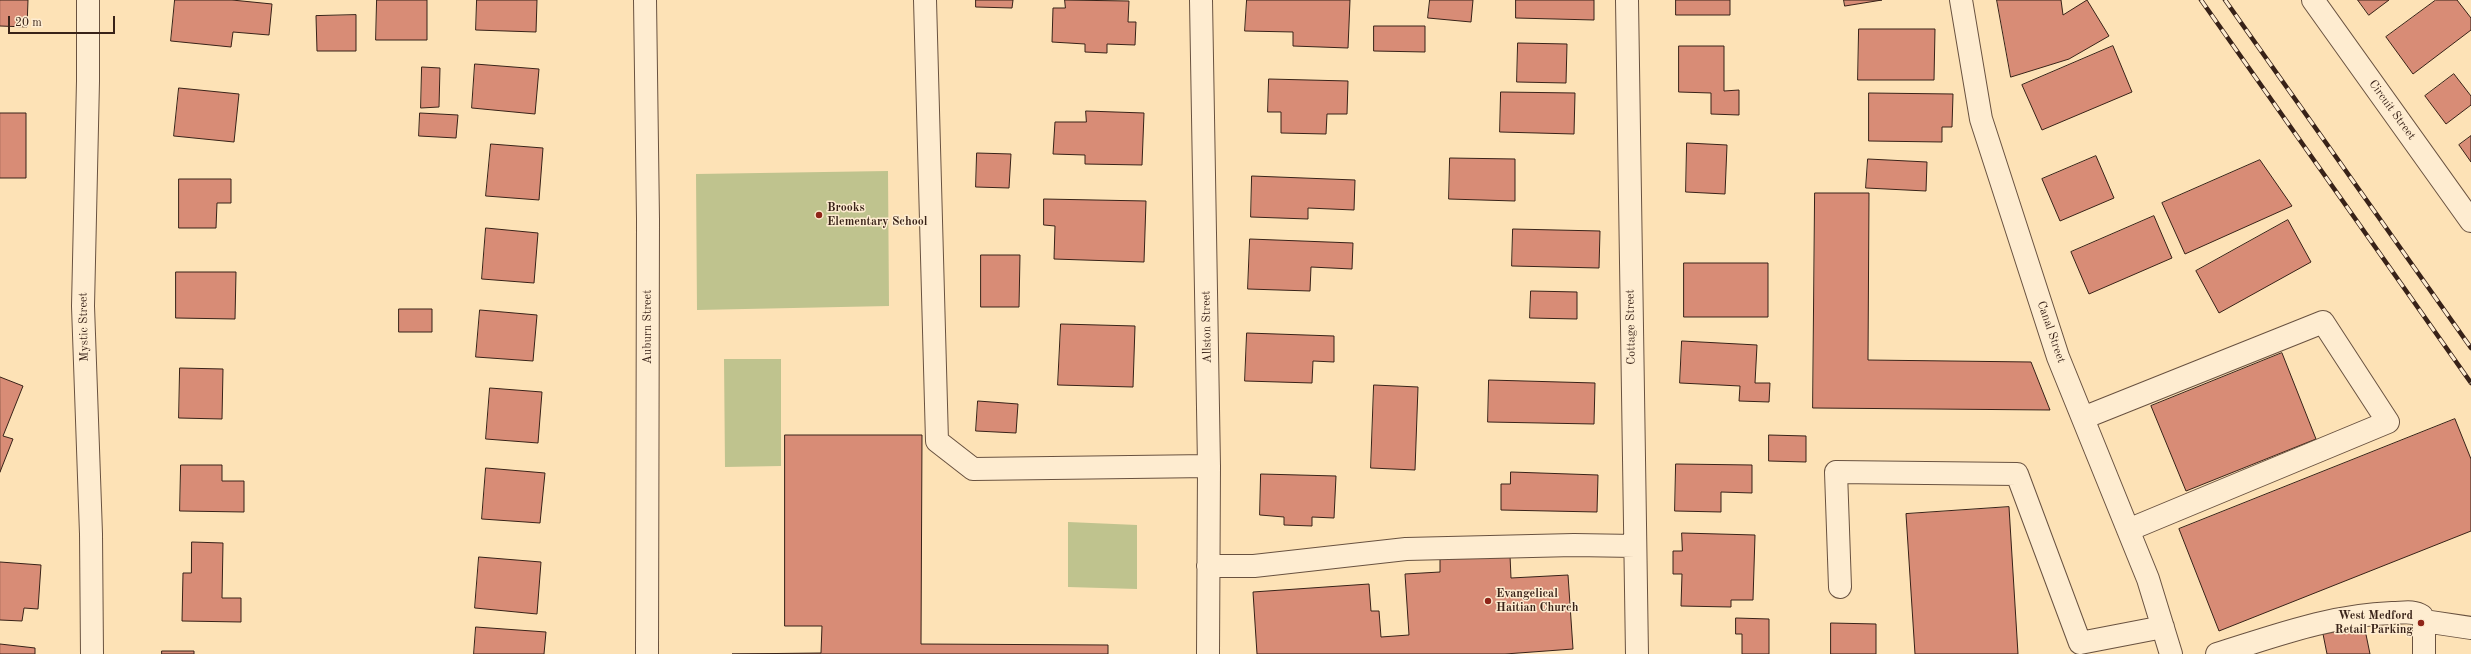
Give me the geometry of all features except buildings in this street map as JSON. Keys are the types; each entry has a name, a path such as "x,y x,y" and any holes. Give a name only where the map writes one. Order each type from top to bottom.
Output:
{"street":[{"name":"Mystic Street","path":"88,0 88,81 83,306 91,534 92,654"},
{"name":"Auburn Street","path":"645,0 648,227 647,654"},
{"path":"925,0 937,441 973,469 1209,466"},
{"name":"Allston Street","path":"1200,0 1209,466 1208,654"},
{"name":"Cottage Street","path":"1627,0 1636,654"},
{"name":"Canal Street","path":"1961,0 1981,119 2058,357 2148,579 2171,654"},
{"name":"Circuit Street","path":"2313,0 2471,220"},
{"path":"2083,418 2323,322 2388,422 2128,530"},
{"path":"1840,587 1836,472 2016,474 2080,643 2163,628"},
{"path":"1208,566 1254,566 1406,549 1574,545 1635,546"},
{"path":"2217,654 2342,618 2411,612 2422,616 2424,621 2424,654"},
{"path":"2424,621 2471,628"}],"green space":[{"path":"888,171 889,306 697,310 696,174"},
{"path":"724,359 781,359 781,466 725,467"},
{"path":"1068,522 1137,525 1137,589 1068,587"}],"railway":[{"path":"2201,0 2471,383"},
{"path":"2225,0 2471,348"}],"place":[{"name":"Brooks Elementary School","path":"819,215"},
{"name":"Evangelical Haitian Church","path":"1488,601"},
{"name":"West Medford Retail Parking","path":"2421,623"}]}
